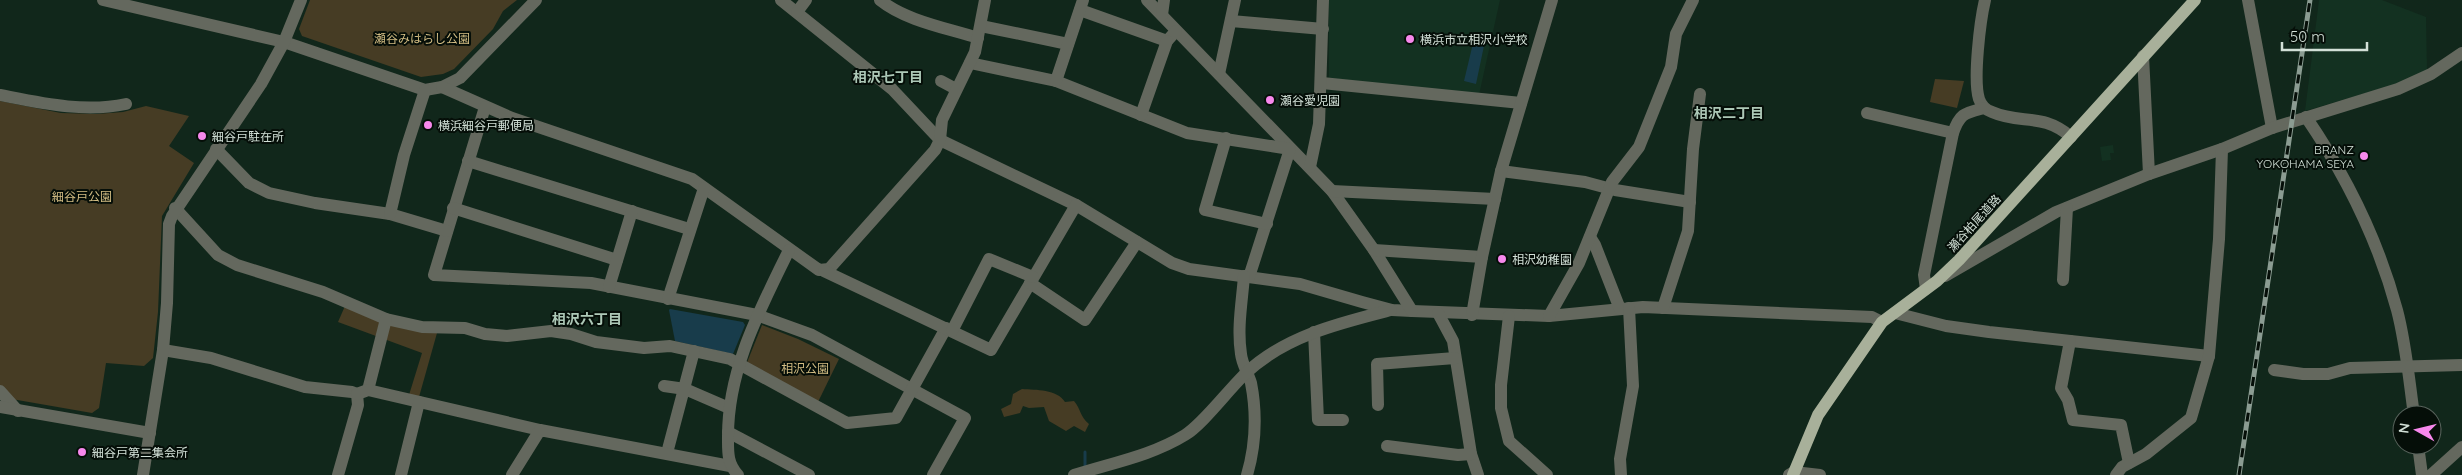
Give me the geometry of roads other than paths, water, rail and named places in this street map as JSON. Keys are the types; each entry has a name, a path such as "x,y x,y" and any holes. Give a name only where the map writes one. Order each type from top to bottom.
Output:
{"main road":[{"name":"瀬谷柏尾道路","path":"1792,474 1818,415 1882,322 1926,290 1959,260 2195,0"}],"street":[{"path":"104,0 284,42 425,90 442,87 460,78 536,0"},
{"path":"143,475 163,350 167,302 169,224 175,208 261,84 284,42 302,0"},
{"path":"780,0 892,88 940,140 1076,205 1172,263 1189,269 1300,284 1392,310 1472,315 1549,316 1625,308 1663,308 1872,317 1882,322"},
{"path":"797,12 806,0"},
{"path":"880,0 889,7 905,14 980,32 1068,44"},
{"path":"824,271 830,269 935,150 940,140 942,120 970,63 980,32 985,0"},
{"path":"1141,115 1171,36 1162,15 1147,0"},
{"path":"1162,15 1164,0"},
{"path":"1220,74 1235,0"},
{"path":"1310,167 1319,124 1322,83 1323,0"},
{"path":"1472,315 1482,257 1501,171 1552,0"},
{"path":"1549,316 1579,263 1610,188 1639,147 1671,67 1676,34 1693,0"},
{"path":"1984,108 1978,88 1980,29 1985,0"},
{"path":"2248,0 2272,128"},
{"path":"1056,81 1081,5 1171,36 1220,74 1332,192 1374,250 1412,311"},
{"path":"1231,21 1323,29"},
{"path":"1937,281 2067,208 2149,174 2222,149 2272,128 2398,89 2430,74 2462,53"},
{"path":"2143,56 2149,174"},
{"path":"970,63 1056,81 1187,133 1290,149"},
{"path":"941,81 956,89"},
{"path":"1322,83 1521,103"},
{"path":"442,87 485,108 692,180 819,270 991,350 1076,205"},
{"path":"390,214 404,154 425,90"},
{"path":"1663,308 1688,231 1693,148 1700,94"},
{"path":"0,95 68,107 112,107 126,104"},
{"path":"485,108 434,274 591,283 757,316 812,335 965,418 933,475"},
{"path":"1926,290 1924,275 1953,133 1957,121 1963,114 1984,108 2000,115 2050,122 2071,137"},
{"path":"1867,113 1953,133"},
{"path":"2306,117 2351,192 2370,229 2397,312 2413,405"},
{"path":"1226,138 1205,210 1267,224"},
{"path":"216,149 249,183 268,194 390,214 447,231"},
{"path":"1247,475 1256,432 1254,402 1241,355 1239,335 1247,276 1267,224 1290,149"},
{"path":"2116,475 2122,467 2146,454 2191,418 2209,356 2219,239 2222,149"},
{"path":"468,161 689,229"},
{"path":"1501,171 1585,182 1690,202"},
{"path":"668,299 689,229 704,188"},
{"path":"1332,192 1495,199"},
{"path":"175,208 218,255 236,265 323,292 386,319 422,327 465,328 485,334 507,336 552,331 571,334 596,342 644,348 670,346 730,359 847,423 896,418 989,259 1031,280 1085,320 1137,242"},
{"path":"453,208 617,260"},
{"path":"2063,280 2067,208"},
{"path":"609,288 632,211"},
{"path":"1590,237 1596,245 1625,308 1633,386 1620,459 1621,475"},
{"path":"163,350 212,358 299,385 363,392 419,402 540,430 667,453 734,470 728,432 729,408 737,364 757,316 789,250"},
{"path":"1374,250 1482,257"},
{"path":"1085,473 1112,471 1187,434 1247,373 1277,350 1314,332 1392,310"},
{"path":"1438,313 1453,341 1471,454 1478,475"},
{"path":"1895,313 1946,326 2209,356"},
{"path":"1509,316 1501,385 1501,408 1509,441 1547,475"},
{"path":"338,475 386,319"},
{"path":"1314,332 1318,420 1343,420"},
{"path":"2070,341 2061,388 2068,400 2073,420 2121,425 2129,463"},
{"path":"667,453 694,351"},
{"path":"1378,405 1377,364 1456,358"},
{"path":"2274,370 2303,374 2328,374 2350,368 2462,365"},
{"path":"664,386 685,390 729,408"},
{"path":"0,391 18,411"},
{"path":"401,475 419,402"},
{"path":"0,407 150,433"},
{"path":"512,475 540,430"},
{"path":"728,432 809,475"},
{"path":"1387,446 1458,455 1471,454"},
{"path":"2431,475 2462,447"},
{"path":"2419,455 2422,475"},
{"path":"1792,474 1820,475"}],"water":[{"path":"1474,39 1485,41 1476,84 1464,81"},
{"path":"670,309 743,322 745,325 733,354 675,341"}],"waterway":[{"path":"1085,452 1085,469"}],"railway":[{"path":"2239,475 2310,0"}],"place":[{"name":"横浜市立相沢小学校","path":"1410,39"},
{"name":"瀬谷愛児園","path":"1270,100"},
{"name":"横浜細谷戸郵便局","path":"428,125"},
{"name":"細谷戸駐在所","path":"202,136"},
{"name":"BRANZ YOKOHAMA SEYA","path":"2364,156"},
{"name":"相沢幼稚園","path":"1502,259"},
{"name":"細谷戸第二集会所","path":"82,452"}],"district":[{"name":"相沢七丁目","path":"888,77"},
{"name":"相沢二丁目","path":"1729,113"},
{"name":"相沢六丁目","path":"587,319"}],"park label":[{"name":"瀬谷みはらし公園","path":"422,38"},
{"name":"細谷戸公園","path":"82,196"},
{"name":"相沢公園","path":"805,368"}]}
